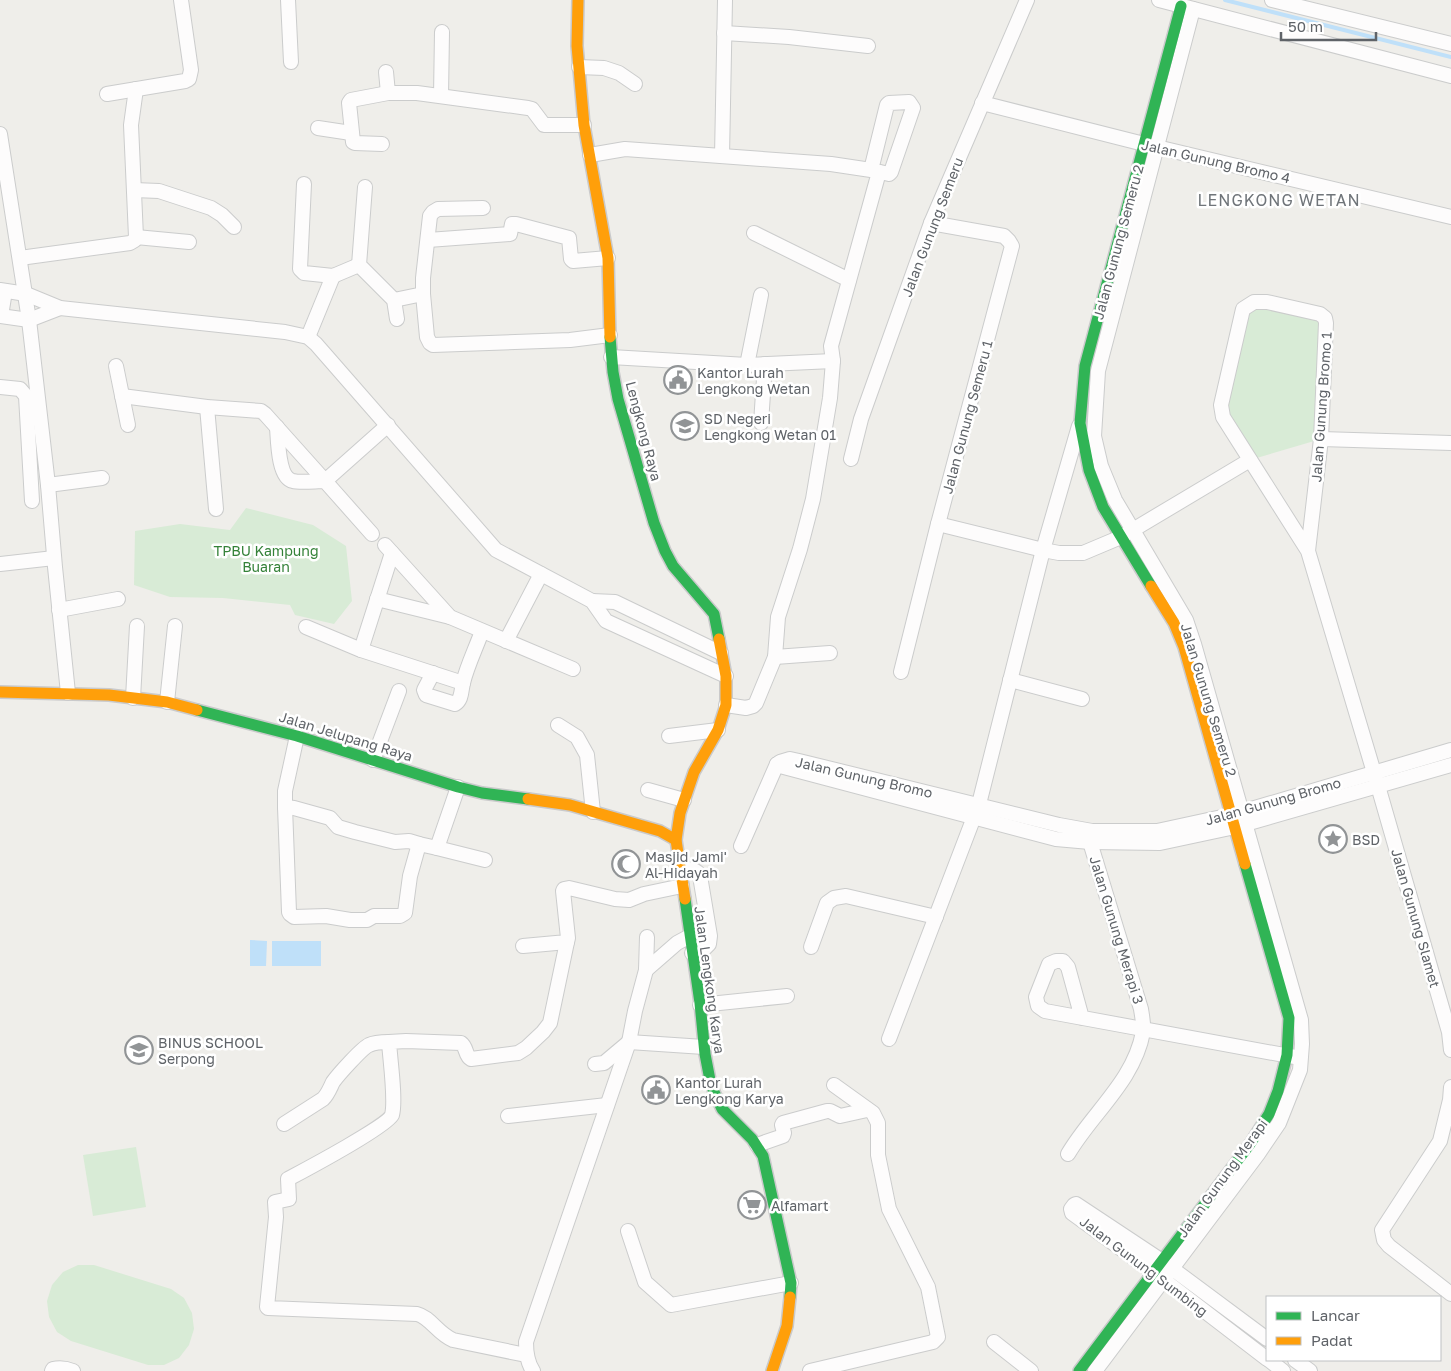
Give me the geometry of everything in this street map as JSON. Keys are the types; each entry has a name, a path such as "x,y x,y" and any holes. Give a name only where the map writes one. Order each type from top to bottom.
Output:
{"street":[{"path":"107,94 189,79 191,70 181,0"},
{"path":"288,0 291,62"},
{"name":"Lengkong Raya","path":"578,0 577,46 584,125 608,258 611,357 620,406 654,524 665,551 673,566 714,614 726,676 726,706 718,730 694,772 680,814 676,840"},
{"path":"722,156 725,0"},
{"name":"Jalan Gunung Semeru","path":"850,459 862,418 931,223 1027,0"},
{"path":"1159,0 1451,76"},
{"path":"1272,0 1451,44"},
{"path":"1306,0 1451,36"},
{"name":"Jalan Gunung Semeru 2","path":"889,1039 977,811 1043,550 1080,423 1085,366 1150,146 1187,7"},
{"path":"441,96 442,32"},
{"path":"724,33 789,37 868,46"},
{"path":"579,68 604,68 619,73 635,84"},
{"path":"386,72 388,93"},
{"path":"20,258 130,243 135,240 131,125 136,89"},
{"path":"382,144 355,143 352,139 349,103 351,100 388,93 417,93 528,108 544,124 584,125"},
{"path":"590,155 625,148 831,164 875,171 886,174 891,172 913,108 908,102 889,103 886,105 875,171 831,346 834,361 826,427 813,499 800,549 778,617 775,657 756,703 746,708 726,706"},
{"name":"Jalan Gunung Bromo 4","path":"982,103 1150,146 1451,217"},
{"path":"318,128 351,133"},
{"path":"0,134 30,320 68,693"},
{"name":"Jalan Gunung Semeru 2","path":"1126,533 1101,466 1094,436 1096,401 1098,370 1150,146"},
{"path":"304,184 300,270 304,273 333,276 359,265"},
{"path":"365,187 359,265 394,300 397,318"},
{"path":"134,190 159,191 211,208 222,215 234,227"},
{"path":"483,208 438,209 430,216 423,278 427,337 430,343 433,346 570,340 610,335"},
{"name":"Jalan Gunung Semeru 1","path":"901,672 938,524 1012,246 1004,236 931,223"},
{"path":"428,240 510,234 510,226 516,224 569,238 571,259 573,261 608,258"},
{"path":"754,233 849,280"},
{"path":"136,237 189,242"},
{"path":"308,337 333,276"},
{"path":"60,308 30,320 1,316 2,290 26,294 60,308 285,332 308,337 386,423 496,550 592,601 615,602 721,653"},
{"path":"394,300 424,294"},
{"path":"747,365 762,295"},
{"name":"Jalan Gunung Bromo 1","path":"1308,551 1321,439 1325,318 1320,314 1268,302 1254,302 1243,309 1221,406 1223,417 1308,551 1374,772"},
{"path":"611,357 747,365 834,361"},
{"path":"761,423 765,364"},
{"path":"116,366 128,425"},
{"path":"0,387 20,389 26,396 32,501"},
{"path":"122,396 261,411 372,534"},
{"name":"Jalan Gunung Semeru 2","path":"1096,401 1080,423 1089,470 1103,507 1126,533 1186,620 1194,644 1238,819"},
{"path":"207,406 216,508"},
{"path":"277,427 281,466 286,476 292,481 322,480 386,423"},
{"path":"1321,439 1451,442"},
{"path":"938,524 1043,550 1059,553 1083,553 1126,533 1250,460"},
{"path":"48,485 102,478"},
{"path":"361,650 377,599 388,549 450,617"},
{"path":"0,564 54,558"},
{"path":"506,642 541,574"},
{"path":"59,610 118,599"},
{"path":"377,599 450,617 573,669"},
{"path":"592,601 606,621 726,676"},
{"path":"633,633 642,616"},
{"path":"133,698 137,626"},
{"path":"167,702 175,626"},
{"path":"306,627 361,650 463,682"},
{"path":"433,673 424,690 426,696 455,704 460,701 463,682 482,631"},
{"path":"775,657 830,653"},
{"path":"1010,680 1082,700"},
{"path":"373,760 399,691"},
{"name":"Jalan Jelupang Raya","path":"0,692 68,693 167,702 297,736 458,787 482,793 570,805 660,831 676,840"},
{"path":"558,725 577,737 587,755 593,812"},
{"path":"669,736 718,730"},
{"path":"297,736 285,791 290,914 294,917 326,916 350,920 366,920 374,916 402,915 405,912 410,876 415,852 419,844"},
{"name":"Jalan Gunung Bromo","path":"741,846 777,764 782,760 799,761 977,811 1059,825 1091,837 1160,843 1238,819 1374,772 1451,750"},
{"name":"Jalan Gunung Bromo","path":"1238,819 1378,786 1451,765"},
{"name":"Jalan Gunung Slamet","path":"1374,772 1449,1032 1451,1050"},
{"path":"437,848 458,787"},
{"path":"648,790 684,800"},
{"path":"285,807 330,818 338,826 355,832 395,842 409,841 485,860"},
{"name":"Jalan Gunung Merapi","path":"1079,1371 1258,1154 1279,1123 1300,1070 1294,1057 1302,1044 1301,1020 1238,819"},
{"name":"Jalan Gunung Merapi 3","path":"1068,1154 1080,1135 1126,1076 1136,1055 1143,1030 1141,1009 1091,837"},
{"name":"Jalan Lengkong Karya","path":"676,840 700,1005 706,1065 719,1104 726,1114 756,1145 763,1156 791,1284 787,1326 772,1371"},
{"path":"680,868 693,870 698,872 700,876 710,936 709,944 692,953"},
{"path":"284,1124 323,1099 328,1094 337,1077 367,1045 379,1042 406,1041 461,1043 467,1056 471,1059 522,1051 543,1032 550,1022 568,938 564,889 570,888 615,899 629,900 644,894 682,886"},
{"path":"811,947 827,903 834,898 846,896 936,917"},
{"path":"646,970 677,943 690,936"},
{"path":"533,1371 526,1355 526,1342 629,1042 646,970 647,937"},
{"path":"523,946 567,942"},
{"path":"700,1005 787,996"},
{"path":"1082,1018 1294,1057"},
{"path":"389,1042 393,1097 390,1118 368,1133 288,1179 289,1199 275,1202 276,1217 267,1306 268,1308 423,1315 445,1337 452,1340 526,1355"},
{"path":"596,1064 604,1063 629,1042 704,1047"},
{"path":"810,1371 933,1342 938,1337 928,1287 889,1209 878,1155 878,1123 872,1113 834,1085"},
{"path":"1451,1087 1450,1100 1440,1141 1382,1230 1384,1240 1389,1246 1451,1294"},
{"path":"508,1116 606,1105"},
{"path":"756,1145 783,1136 783,1123 827,1111 840,1116 867,1110"},
{"name":"Jalan Gunung Sumbing","path":"1266,1338 1163,1270 1072,1213 1071,1209 1076,1204 1163,1270 1266,1357"},
{"path":"628,1231 645,1282 671,1305 791,1284"},
{"name":"Jalan Gunung Merapi","path":"1096,1371 1163,1270"},
{"path":"994,1342 1031,1371"},
{"name":"Jalan Gunung Sumbing","path":"1270,1361 1283,1371"},
{"path":"1296,1361 1310,1371"},
{"path":"53,1370 65,1368 73,1371"}],"green space":[{"path":"1254,302 1325,318 1321,439 1250,460 1223,417 1243,309"},
{"name":"TPBU Kampung Buaran","path":"246,508 313,525 346,546 352,601 334,624 295,615 290,605 223,598 170,597 134,585 135,531 180,524 230,530"},
{"path":"136,1147 146,1207 93,1216 83,1155"},
{"path":"78,1265 94,1265 171,1289 184,1298 192,1313 194,1329 189,1345 179,1358 164,1365 148,1365 71,1341 57,1332 49,1317 47,1301 52,1285 63,1272"}],"water":[{"path":"250,940 267,941 266,966 250,966"},
{"path":"272,941 321,941 321,966 272,966"}],"waterway":[{"path":"1225,0 1451,57"}],"traffic: fast":[{"path":"1151,586 1103,507 1089,470 1080,423 1085,366 1181,6"},
{"path":"610,337 613,372 618,399 654,523 673,566 714,614 719,639"},
{"path":"197,710 297,736 458,787 482,793 528,799"},
{"path":"1079,1371 1250,1144 1269,1114 1278,1091 1287,1055 1289,1018 1245,864"},
{"path":"685,899 710,1080 722,1109 752,1139 763,1156 791,1283 790,1297"}],"traffic: slow":[{"path":"578,0 577,46 584,125 608,258 610,337"},
{"path":"1151,586 1174,623 1184,647 1245,864"},
{"path":"685,899 676,840 680,813 694,772 718,730 726,705 726,676 719,639"},
{"path":"0,692 109,695 167,702 197,710"},
{"path":"528,799 570,805 660,831 676,840"},
{"path":"772,1371 787,1326 790,1297"}],"place":[{"name":"Kantor Lurah Lengkong Wetan","path":"678,380"},
{"name":"SD Negeri Lengkong Wetan 01","path":"685,426"},
{"name":"BSD","path":"1333,839"},
{"name":"Masjid Jami' Al-Hidayah","path":"626,864"},
{"name":"BINUS SCHOOL Serpong","path":"139,1050"},
{"name":"Kantor Lurah Lengkong Karya","path":"656,1090"},
{"name":"Alfamart","path":"752,1205"}],"district":[{"name":"LENGKONG WETAN","path":"1279,200"}]}
